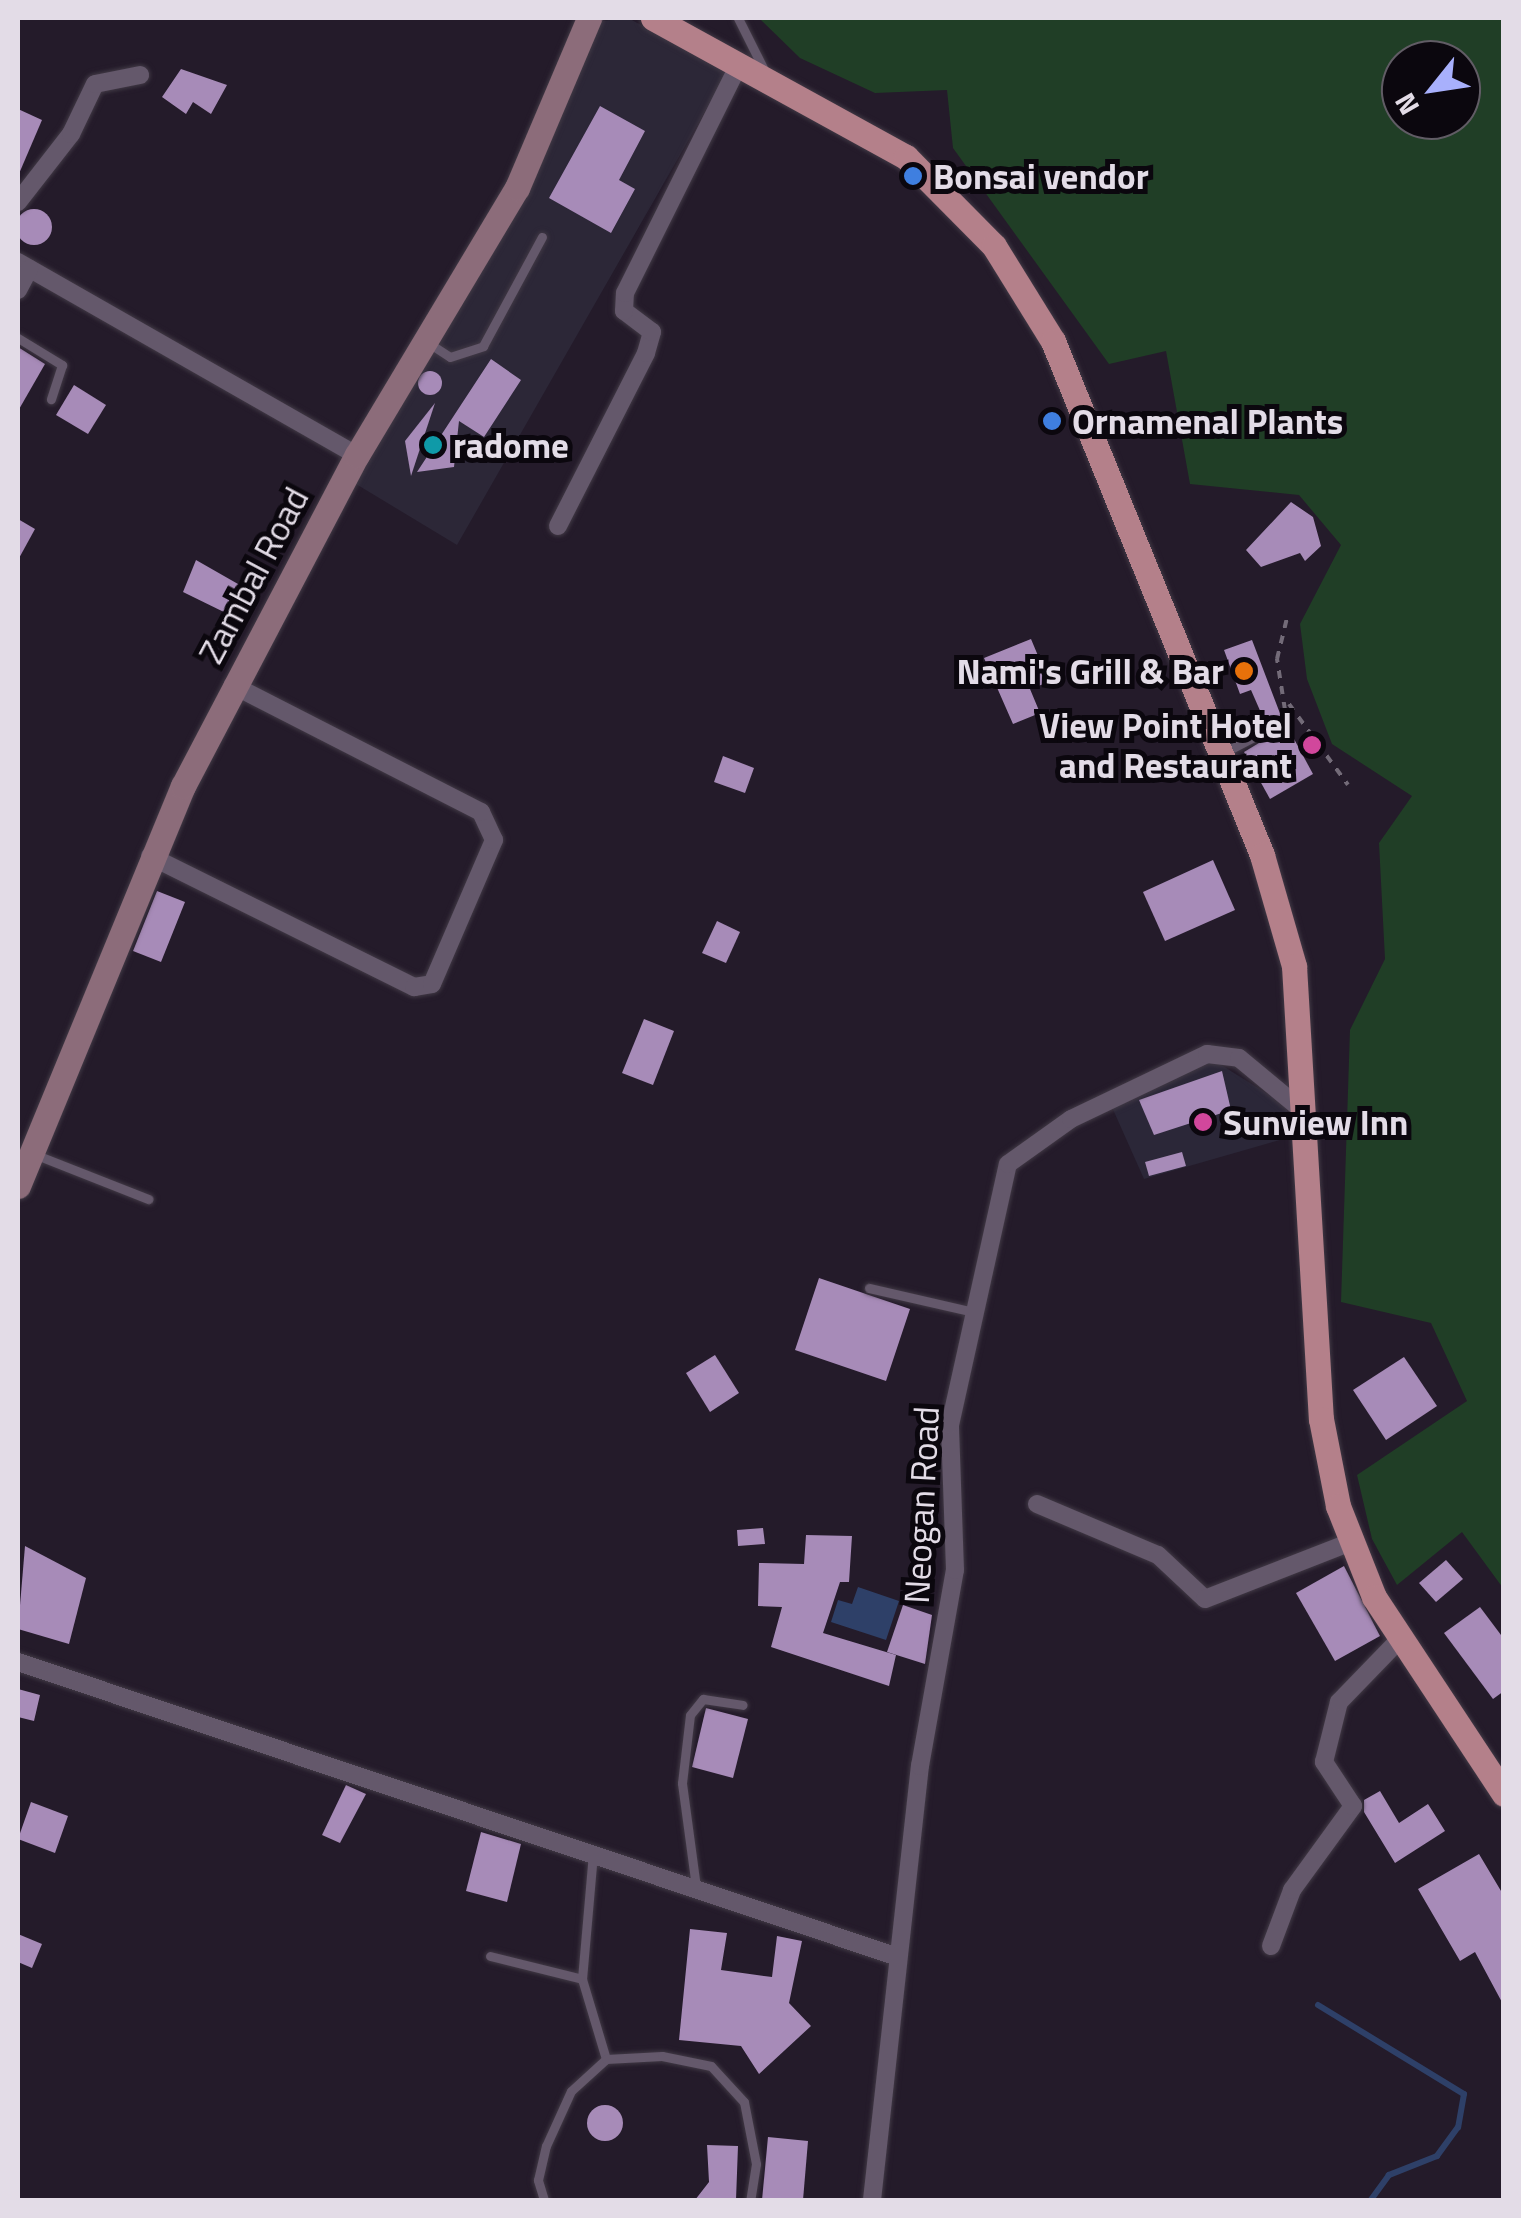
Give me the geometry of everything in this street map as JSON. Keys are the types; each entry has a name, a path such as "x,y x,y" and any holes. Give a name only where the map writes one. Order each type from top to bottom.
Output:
{"main road":[{"path":"653,18 767,77 906,157 1009,267 1053,341 1223,753 1294,966 1307,1115 1321,1419 1349,1543 1400,1639 1504,1794"}],"street":[{"name":"Zambal Road","path":"18,1186 150,856 233,685 358,456 517,188 589,18"},
{"path":"558,526 646,353 652,332 624,311 625,293 739,64"},
{"path":"18,202 72,134 96,84 140,75"},
{"path":"18,290 23,266 358,456"},
{"path":"150,856 414,987 432,984 494,840 481,812 233,685"},
{"name":"Neogan Road","path":"872,2200 895,1956 955,1570 950,1424 982,1314 1008,1164 1070,1119 1207,1054 1238,1058 1307,1115"},
{"path":"1037,1504 1158,1555 1205,1599 1349,1543"},
{"path":"1271,1946 1292,1890 1352,1806 1324,1762 1339,1702 1400,1639"},
{"path":"18,1662 895,1956"}],"lane":[{"path":"738,18 767,77"},
{"path":"425,340 450,357 483,346 542,238"},
{"path":"18,338 62,365 51,400"},
{"path":"1223,753 1279,724"},
{"path":"31,1153 148,1199"},
{"path":"869,1288 982,1314"},
{"path":"696,1890 682,1783 690,1714 703,1699 743,1706"},
{"path":"593,1854 582,1979 606,2060"},
{"path":"490,1956 582,1979"},
{"path":"544,2200 538,2180 546,2146 571,2091 606,2060 710,2066 744,2102 756,2164 750,2200"}],"path":[{"path":"1288,614 1277,659 1288,703 1348,784"},
{"path":"1279,724 1288,703"}],"shaded area":[{"path":"628,18 728,71 457,545 351,481 522,199 602,21"},
{"name":"Sunview Inn","path":"1215,1061 1287,1106 1287,1138 1144,1179 1111,1105"}],"green space":[{"path":"759,18 1503,18 1503,1588 1462,1532 1397,1585 1372,1539 1357,1475 1467,1401 1431,1323 1341,1302 1350,1030 1385,959 1379,843 1412,796 1332,744 1307,679 1300,624 1341,545 1299,495 1190,484 1166,351 1109,364 953,148 947,90 875,93 800,58"}],"water":[{"path":"858,1587 899,1601 886,1640 831,1622 838,1600 852,1604"}],"building":[{"path":"181,69 227,85 211,114 193,102 186,114 162,97"},
{"path":"600,106 645,131 619,180 635,189 611,233 549,198"},
{"path":"18,109 42,120 18,176"},
{"path":"34,209 47,214 52,227 47,240 34,245 21,240 16,227 21,214"},
{"path":"18,347 45,364 18,411"},
{"path":"491,359 521,380 484,437 459,421 454,467 417,472"},
{"path":"430,371 439,374 439,392 430,395 421,392 418,383 421,374"},
{"path":"74,385 106,405 88,434 56,415"},
{"path":"435,403 411,476 405,441"},
{"path":"1291,502 1313,517 1321,546 1305,561 1300,553 1261,567 1246,550"},
{"path":"18,519 35,529 18,560"},
{"path":"196,560 245,588 232,616 183,592"},
{"path":"1031,639 1049,682 1030,689 1040,713 1013,724 984,658"},
{"path":"1252,640 1281,716 1265,722 1251,690 1240,694 1224,650"},
{"path":"1287,726 1313,774 1270,799 1244,752"},
{"path":"723,756 754,768 745,793 714,782"},
{"path":"1213,860 1235,910 1165,941 1143,892"},
{"path":"157,891 185,902 161,962 133,951"},
{"path":"717,921 740,932 726,963 702,953"},
{"path":"644,1019 674,1031 653,1085 622,1073"},
{"path":"1222,1071 1231,1110 1154,1135 1139,1100"},
{"path":"1182,1152 1186,1166 1149,1176 1145,1162"},
{"path":"819,1278 910,1309 886,1381 795,1350"},
{"path":"715,1355 739,1393 710,1412 686,1373"},
{"path":"1404,1357 1437,1406 1386,1440 1353,1390"},
{"path":"763,1528 765,1544 738,1546 737,1530"},
{"path":"806,1535 852,1536 849,1582 840,1582 823,1633 896,1655 889,1686 771,1647 782,1607 758,1606 759,1563 804,1564"},
{"path":"25,1546 86,1578 69,1644 18,1629"},
{"path":"1446,1560 1463,1579 1436,1602 1419,1583"},
{"path":"1344,1566 1380,1636 1335,1661 1296,1593"},
{"path":"903,1605 932,1615 925,1664 887,1652"},
{"path":"1480,1607 1504,1639 1504,1691 1493,1699 1444,1633"},
{"path":"18,1689 40,1695 34,1721 18,1717"},
{"path":"706,1708 748,1719 733,1778 692,1767"},
{"path":"346,1785 366,1794 340,1843 322,1835"},
{"path":"1380,1791 1399,1823 1428,1804 1445,1831 1395,1863 1364,1812 1364,1800"},
{"path":"31,1802 68,1816 55,1853 18,1839"},
{"path":"481,1832 521,1844 507,1902 466,1891"},
{"path":"1479,1854 1504,1896 1504,2006 1475,1952 1460,1961 1418,1889"},
{"path":"690,1929 727,1933 721,1970 772,1977 777,1936 802,1941 789,2003 811,2026 759,2074 741,2046 679,2040"},
{"path":"18,1934 42,1944 32,1968 18,1962"},
{"path":"605,2105 617,2111 623,2123 617,2135 605,2141 593,2135 587,2123 593,2111"},
{"path":"768,2137 808,2141 803,2200 762,2200"},
{"path":"707,2145 738,2146 736,2200 695,2200 709,2182"}],"waterway":[{"path":"1318,2005 1464,2094 1458,2127 1437,2156 1389,2175 1371,2200"}],"place":[{"name":"Bonsai vendor","path":"913,176"},
{"name":"Ornamenal Plants","path":"1052,421"},
{"name":"radome","path":"433,445"},
{"name":"Nami's Grill & Bar","path":"1244,671"},
{"name":"View Point Hotel and Restaurant","path":"1312,745"},
{"name":"Sunview Inn","path":"1203,1122"}]}
